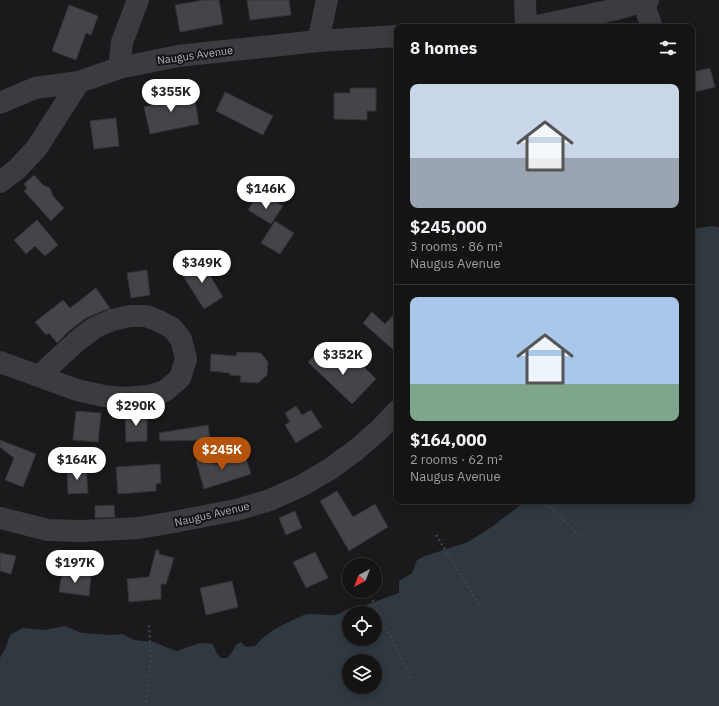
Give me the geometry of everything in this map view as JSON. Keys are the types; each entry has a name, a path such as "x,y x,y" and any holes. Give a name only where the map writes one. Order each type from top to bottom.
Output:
{"street":[{"path":"119,68 122,42 138,0"},
{"path":"318,40 327,0"},
{"path":"525,0 526,24"},
{"path":"546,24 618,9 646,1 651,24"},
{"name":"Naugus Avenue","path":"0,103 35,88 79,82 119,68 178,56 318,40 394,36"},
{"path":"0,182 16,170 36,149 79,82"},
{"path":"0,362 77,390 104,396 124,398 149,396 165,391 180,378 186,359 181,339 172,328 146,316 130,316 112,320 94,328 76,342 40,376"},
{"name":"Naugus Avenue","path":"0,518 48,530 81,531 139,528 236,510 270,500 301,486 330,469 356,450 379,430 394,414"}],"path":[{"path":"545,504 582,538"},
{"path":"436,535 482,609"},
{"path":"371,598 413,682"},
{"path":"146,702 151,659 149,624"}],"shaded area":[{"path":"711,226 719,227 719,706 0,706 0,658 10,635 22,628 44,630 65,626 82,633 110,635 122,634 134,640 154,642 177,651 200,643 213,644 216,652 221,658 227,658 236,645 241,642 246,647 255,646 272,631 303,615 335,615 342,612 342,646 382,646 382,606 366,606 368,604 399,593 399,581 412,573 417,560 468,542 493,526 522,504 695,504 695,229"}],"building":[{"path":"204,0 219,0 223,24 180,32 175,5"},
{"path":"247,0 289,0 291,15 250,20"},
{"path":"69,5 98,16 91,35 86,33 76,60 52,51"},
{"path":"710,68 715,87 695,92 695,71"},
{"path":"350,88 376,88 376,111 367,111 367,120 334,119 334,93 350,93"},
{"path":"225,92 273,116 263,135 216,111"},
{"path":"180,93 181,98 194,95 199,124 150,134 144,107 153,105 152,99"},
{"path":"116,118 119,146 94,149 90,121"},
{"path":"34,175 43,185 50,188 53,196 64,208 51,221 24,191 27,188 24,184"},
{"path":"254,200 273,200 283,206 271,224 248,210"},
{"path":"37,220 58,245 45,256 35,246 26,254 14,240"},
{"path":"275,221 294,233 280,254 261,243"},
{"path":"200,259 223,297 204,309 180,271"},
{"path":"147,270 150,295 131,298 127,273"},
{"path":"96,288 110,308 86,318 57,343 49,333 46,335 35,322 63,300 70,308"},
{"path":"372,312 385,324 394,314 394,350 363,323"},
{"path":"322,348 345,370 356,359 376,379 352,404 308,362"},
{"path":"237,352 261,353 268,362 267,375 258,383 240,382 241,376 230,375 230,373 210,371 211,354 236,356"},
{"path":"296,406 302,415 311,410 322,427 296,443 285,425 290,422 285,413"},
{"path":"76,411 101,413 98,442 73,440"},
{"path":"125,412 147,412 147,441 126,442"},
{"path":"208,425 210,440 160,441 159,433"},
{"path":"0,440 36,454 23,487 5,480 14,458 0,447"},
{"path":"245,455 251,474 204,489 196,461 214,459 215,465"},
{"path":"160,464 161,483 156,484 156,491 118,494 116,467"},
{"path":"86,467 88,493 68,494 67,468"},
{"path":"337,491 353,517 375,504 388,527 349,551 320,501"},
{"path":"114,505 115,517 95,518 95,506"},
{"path":"295,511 302,528 286,535 279,518"},
{"path":"156,550 159,550 159,554 174,558 166,584 161,584 161,599 129,602 127,579 149,577"},
{"path":"315,552 328,578 306,588 293,562"},
{"path":"0,553 16,556 11,574 0,571"},
{"path":"62,572 91,576 89,596 59,592"},
{"path":"232,581 238,607 206,615 200,588"}]}
